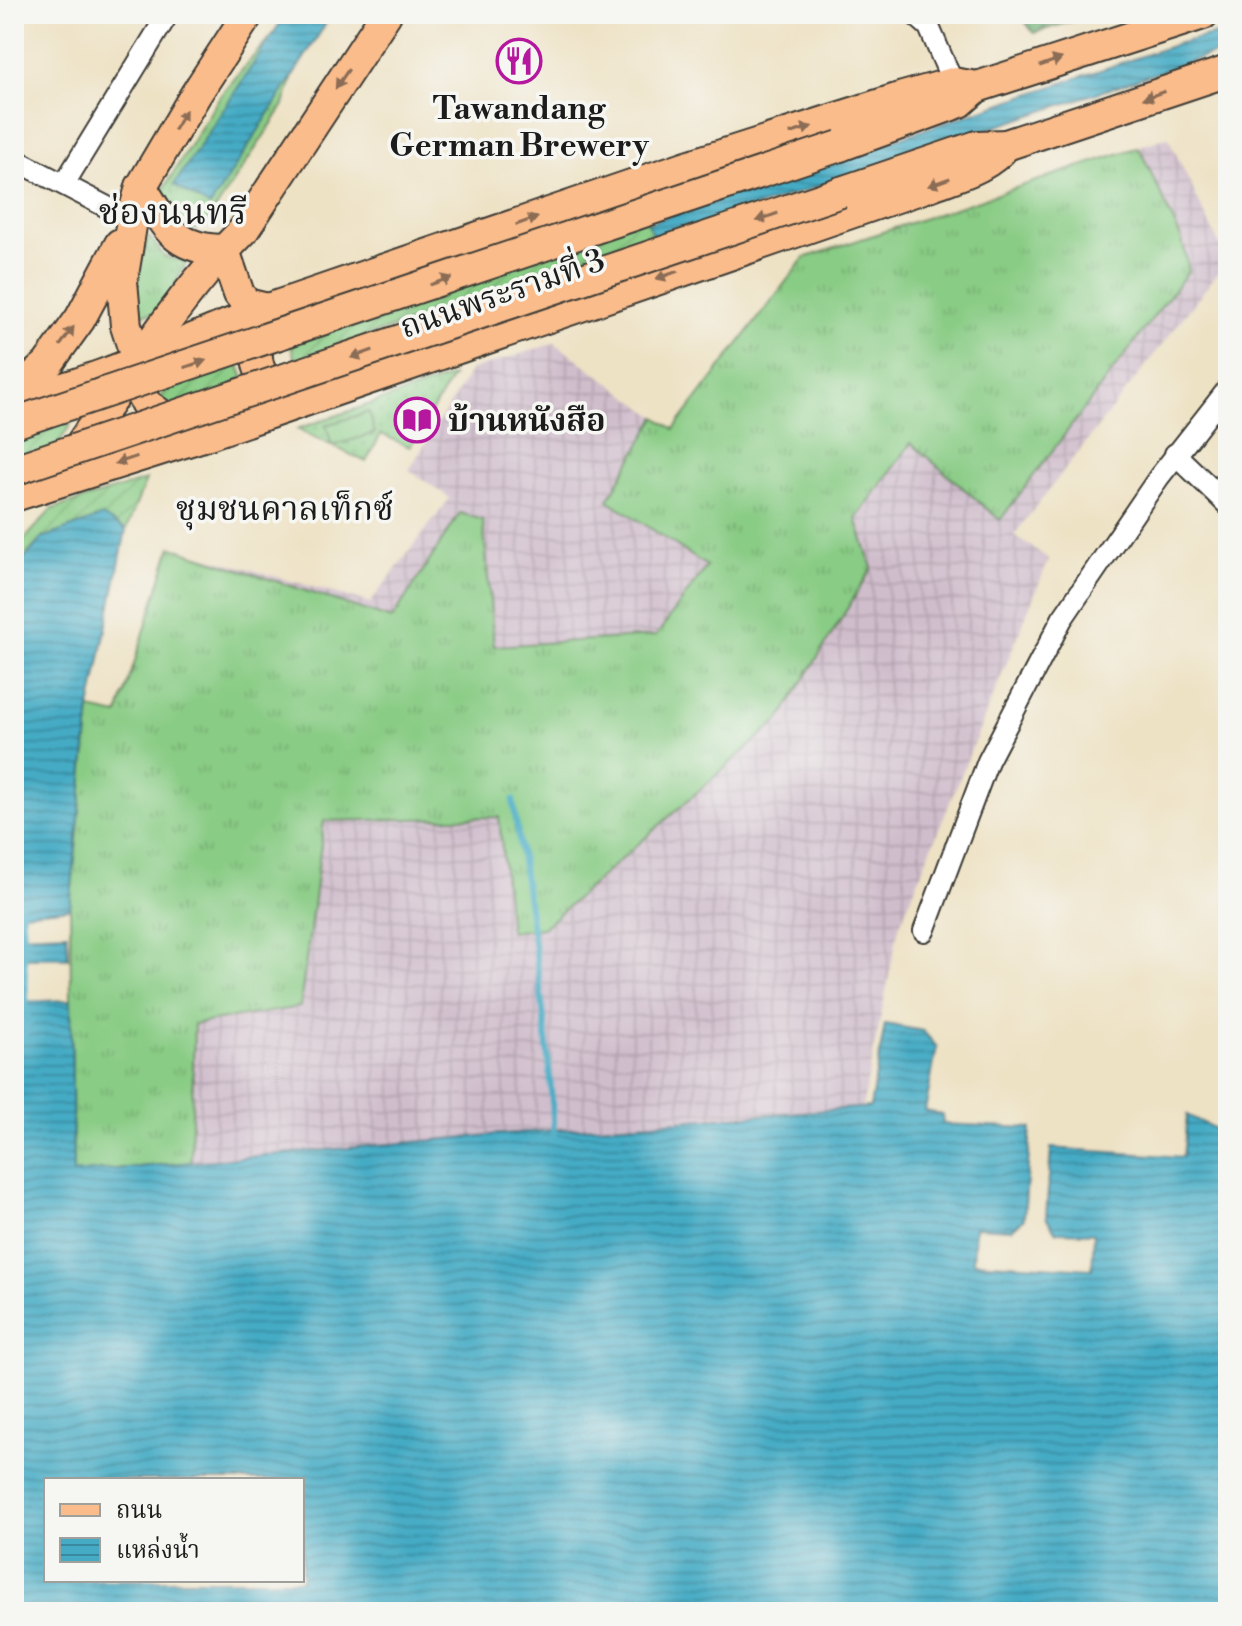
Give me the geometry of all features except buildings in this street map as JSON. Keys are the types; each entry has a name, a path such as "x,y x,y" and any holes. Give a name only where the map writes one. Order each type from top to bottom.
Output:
{"main road":[{"path":"200,437 187,433 146,404 138,389 138,363 123,306 122,281 141,187 248,14"},
{"path":"52,486 138,363 224,250 243,231 386,14"},
{"name":"ถนนพระรามที่ 3","path":"14,402 138,363 268,309 687,166 903,97 965,85 1203,14"},
{"name":"ถนนพระรามที่ 3","path":"14,470 977,146 1006,145 1228,71"},
{"name":"ถนนพระรามที่ 3","path":"14,423 840,146 960,102 965,85"},
{"name":"ถนนพระรามที่ 3","path":"14,496 200,437 942,181 980,167 997,157 1006,145"},
{"path":"141,187 170,232 185,244 205,250 224,250"},
{"path":"14,393 47,365 80,319 132,220"},
{"path":"224,250 239,294 247,304 268,309 257,341 258,364 272,388 301,400"}],"street":[{"path":"64,184 168,14"},
{"path":"914,14 929,27 965,85"},
{"path":"14,159 132,220"},
{"path":"924,931 988,761 1062,619 1175,454 1228,389"},
{"path":"1175,454 1228,505"}],"shaded area":[{"path":"1168,137 1227,261 1014,535 1049,559 899,927 862,1108 553,1130 73,1173 70,908 118,715 171,547 370,603 450,498 409,470 471,370 555,343 673,429 804,258"}],"green space":[{"path":"1019,14 1095,14 1034,33"},
{"path":"274,32 295,70 284,105 206,224 192,231 170,220 163,190 220,96"},
{"path":"1139,147 1182,240 1189,270 1000,520 911,443 856,519 872,568 780,719 543,928 510,932 499,817 324,821 300,1007 194,1024 191,1162 73,1173 70,908 90,709 118,715 171,547 392,619 460,513 483,520 494,646 656,636 707,566 608,500 656,417 674,429 804,258"},
{"path":"646,217 655,241 295,360 291,345"},
{"path":"149,236 165,257 181,260 189,257 160,313 142,314 132,303 134,284"},
{"path":"233,351 250,393 158,427 158,403 171,375"},
{"path":"453,376 410,447 381,434 366,462 297,429"},
{"path":"82,406 48,461 14,478 14,421"},
{"path":"369,412 375,433 332,446 326,425"},
{"path":"146,480 126,530 102,517 42,538 14,571 14,558 23,541 52,509"}],"water":[{"path":"286,14 332,14 210,207 174,185"},
{"path":"1217,34 1228,49 655,241 648,223 1180,43"},
{"path":"102,516 126,530 90,709 70,908 14,914 14,571 42,538"},
{"path":"67,933 68,958 14,958 14,935"},
{"path":"71,1000 73,1173 501,1134 870,1107 885,1024 923,1031 937,1047 925,1111 942,1114 943,1124 1031,1128 1024,1218 1012,1229 975,1227 973,1262 1092,1269 1094,1233 1056,1232 1046,1217 1051,1148 1183,1157 1187,1115 1220,1131 1219,1146 1225,1154 1228,1152 1228,1612 14,1612 14,1002"}],"waterway":[{"path":"513,800 543,1010 554,1138"},
{"path":"14,904 21,1028"}],"place":[{"name":"Tawandang German Brewery","path":"519,61"},
{"name":"บ้านหนังสือ","path":"417,420"}],"district":[{"name":"ช่องนนทรี","path":"173,211"},
{"name":"ชุมชนคาลเท็กซ์","path":"285,508"}]}
